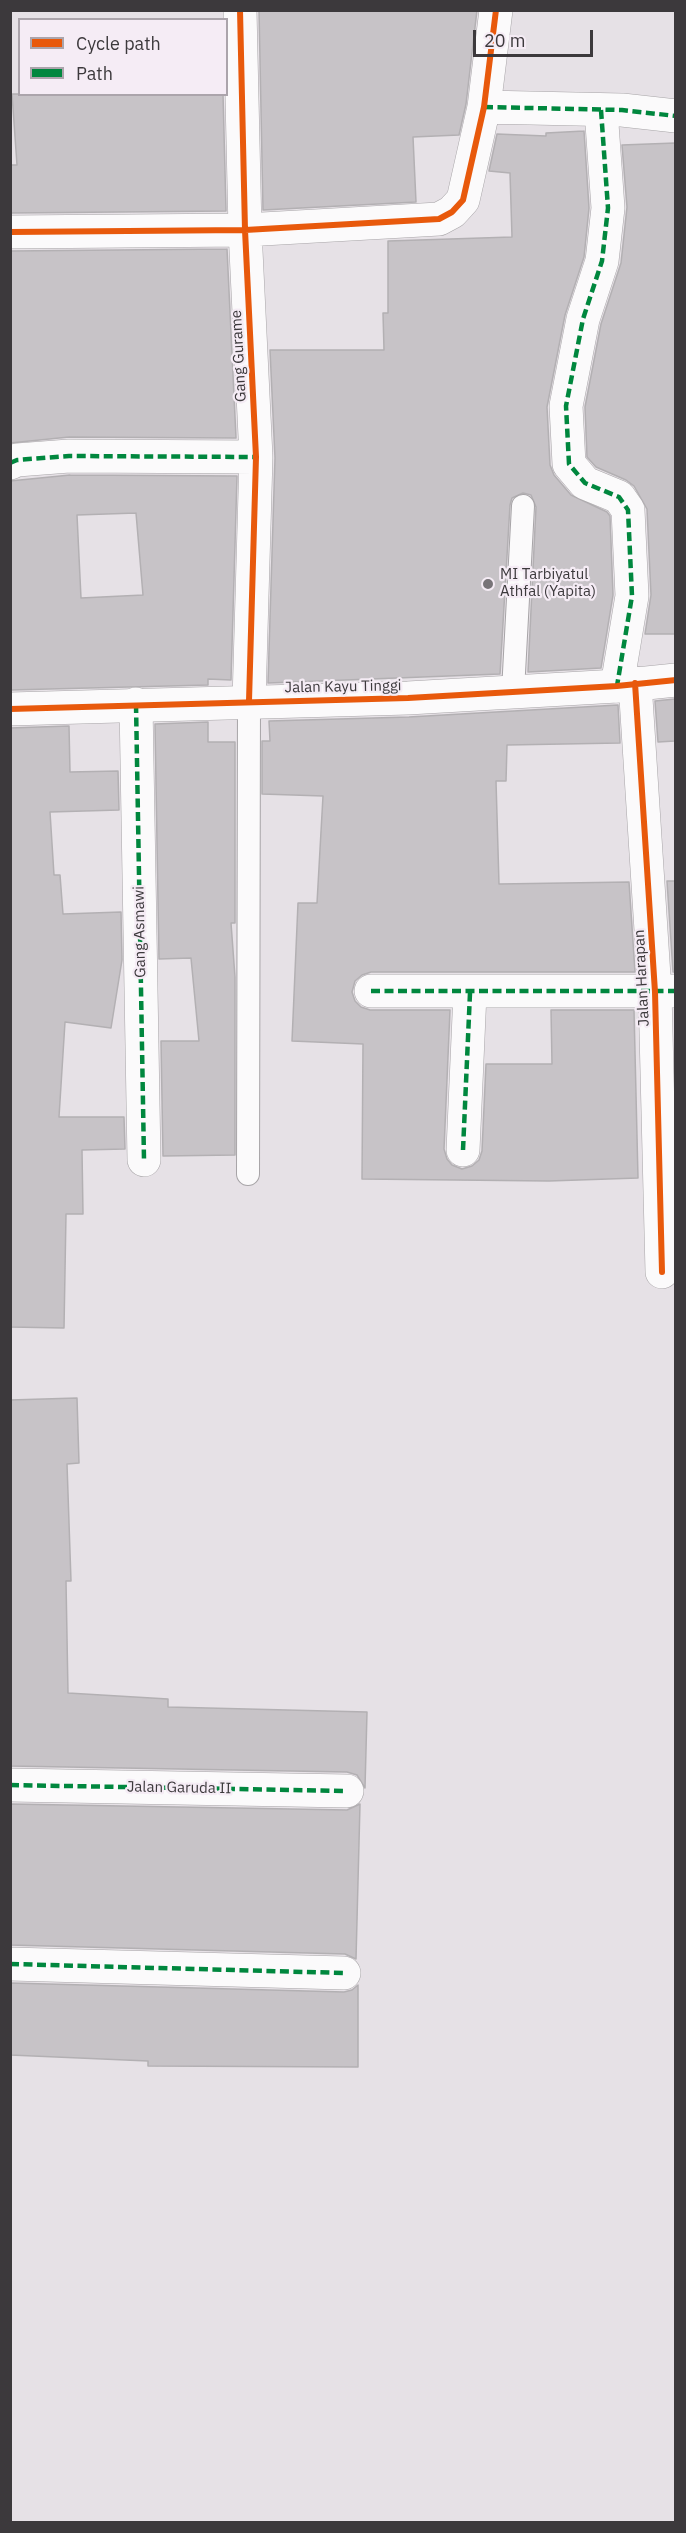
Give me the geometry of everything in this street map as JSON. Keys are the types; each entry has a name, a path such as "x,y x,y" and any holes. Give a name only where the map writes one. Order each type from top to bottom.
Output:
{"street":[{"name":"Gang Gurame","path":"240,10 245,230 256,458 249,701"},
{"path":"10,232 245,230 439,219 452,212 463,200 484,107 496,10"},
{"path":"484,107 601,110 675,116"},
{"name":"Jalan Harapan","path":"601,110 608,208 602,261 583,319 566,406 566,417 569,464 585,483 619,497 628,510 632,596 626,685 665,991 662,1272"},
{"path":"11,463 69,456 256,458"},
{"name":"Jalan Kayu Tinggi","path":"10,710 136,704 408,698 675,680"},
{"name":"Gang Asmawi","path":"136,704 144,1160"},
{"path":"371,991 470,993 665,991"},
{"path":"463,1150 470,993"},
{"name":"Jalan Garuda II","path":"10,1785 347,1791"},
{"path":"10,1964 344,1973"}],"lane":[{"path":"513,691 523,506"},
{"path":"248,1174 249,701"}],"building":[{"path":"259,10 477,10 466,104 459,135 413,137 416,202 263,210"},
{"path":"12,94 18,94 18,96 223,96 226,211 10,213 10,165 17,165"},
{"path":"584,131 589,208 584,257 565,315 547,407 550,465 554,475 571,495 607,512 610,516 613,595 601,668 528,672 536,507 531,495 523,493 512,498 510,505 500,674 268,683 275,458 270,350 384,350 383,313 388,313 388,241 512,237 510,173 489,171 497,134 546,136 546,133"},
{"path":"675,143 675,634 645,634 651,595 647,509 634,486 596,467 587,457 585,407 601,324 621,263 627,207 622,145"},
{"path":"227,249 236,438 69,437 10,443 10,251"},
{"path":"70,475 237,476 231,680 208,679 208,685 10,690 10,481","holes":["136,513 143,595 81,598 77,515"]},
{"path":"675,699 675,741 658,742 655,701"},
{"path":"618,705 620,743 507,745 506,781 496,781 499,884 629,882 635,972 371,972 355,981 352,992 355,1001 361,1007 370,1010 450,1010 444,1149 452,1165 462,1169 472,1166 479,1160 482,1151 486,1064 552,1064 551,1010 634,1010 638,1178 549,1181 362,1179 363,1044 292,1041 298,903 317,903 323,796 262,794 262,741 270,741 269,721 409,717"},
{"path":"208,722 208,742 235,742 235,923 231,923 235,977 235,1155 163,1156 161,1041 199,1041 191,958 159,959 155,724"},
{"path":"69,726 70,772 118,771 119,810 50,812 54,875 60,875 63,914 121,912 122,960 111,1028 65,1022 59,1117 124,1117 125,1149 82,1150 83,1214 66,1214 64,1328 10,1327 10,728"},
{"path":"667,881 675,881 675,972 673,972"},
{"path":"77,1398 79,1463 67,1464 71,1581 66,1581 68,1693 168,1699 168,1707 367,1712 365,1788 357,1775 347,1772 10,1766 10,1400"},
{"path":"10,1804 347,1810 360,1804 356,1959 345,1954 10,1945"},
{"path":"10,1983 344,1992 358,1985 358,2067 148,2066 148,2061 10,2055"}],"marked path":[{"path":"484,107 622,110 676,116"},
{"path":"601,110 608,208 602,261 583,319 566,406 569,464 585,483 619,497 628,510 632,596 617,686"},
{"path":"10,463 17,460 69,456 256,457"},
{"path":"136,704 144,1160"},
{"path":"371,991 676,991"},
{"path":"463,1150 470,993"},
{"path":"10,1785 347,1791"},
{"path":"10,1964 344,1973"}],"cycle path":[{"path":"240,10 245,230 256,457 249,701"},
{"path":"10,232 245,230 439,219 452,212 463,200 484,107 496,10"},
{"path":"10,709 408,698 617,686 676,680"},
{"path":"635,683 655,992 662,1272"}],"place":[{"name":"MI Tarbiyatul Athfal (Yapita)","path":"488,584"}]}
